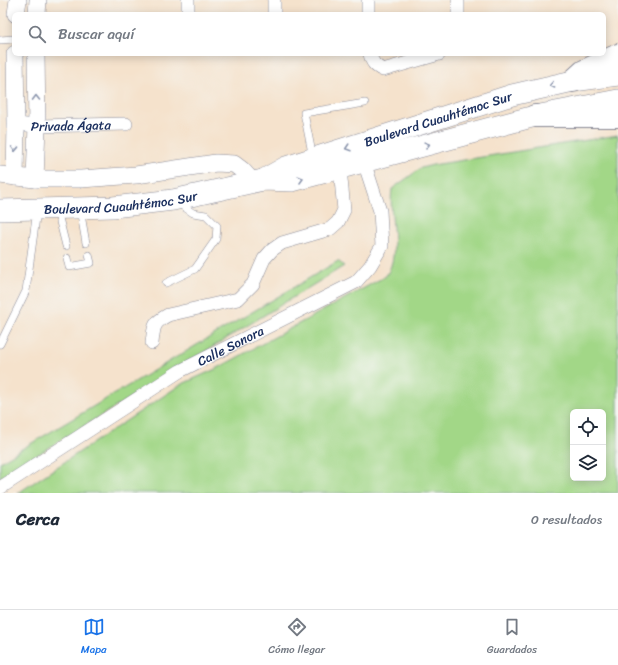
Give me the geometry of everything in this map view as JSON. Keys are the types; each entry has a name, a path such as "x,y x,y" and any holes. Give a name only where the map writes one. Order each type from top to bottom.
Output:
{"highway":[{"path":"573,81 584,71 618,55"},
{"path":"535,116 618,116"}],"main road":[{"name":"Boulevard Cuauhtémoc Sur","path":"258,181 286,167 313,160 512,95 573,81 618,75"},
{"name":"Boulevard Cuauhtémoc Sur","path":"0,210 57,210 113,207 173,200 258,181 292,181 535,116 618,100"}],"street":[{"path":"16,12 18,0"},
{"path":"37,12 38,0"},
{"path":"188,0 188,12"},
{"path":"274,0 274,12"},
{"path":"368,0 368,12"},
{"path":"458,0 458,12"},
{"path":"15,56 16,124 7,176 35,179 136,175 216,163 234,164 258,181"},
{"path":"35,179 37,126 36,56"},
{"path":"370,56 371,61 376,67 383,70 432,56"},
{"name":"Privada Ágata","path":"16,124 37,126 126,124"},
{"name":"Calle Sonora","path":"0,488 180,371 356,282 370,266 382,246 380,211 364,162"},
{"path":"152,343 154,326 158,320 168,315 238,299 253,284 264,259 272,250 282,243 330,229 338,222 344,210 340,169"}],"lane":[{"path":"0,40 12,39"},
{"path":"313,160 304,113 365,103"},
{"path":"166,283 195,269 216,239 217,226 206,215 193,213 173,200"},
{"path":"80,209 86,243"},
{"path":"0,344 26,291 37,210"},
{"path":"57,210 66,246"},
{"path":"68,258 69,267 91,263 89,255"}],"green space":[{"path":"618,135 618,493 18,493 180,385 218,368 386,276 391,266 394,245 391,200 392,189 421,168"},
{"path":"338,261 344,266 0,478 0,462"}]}
